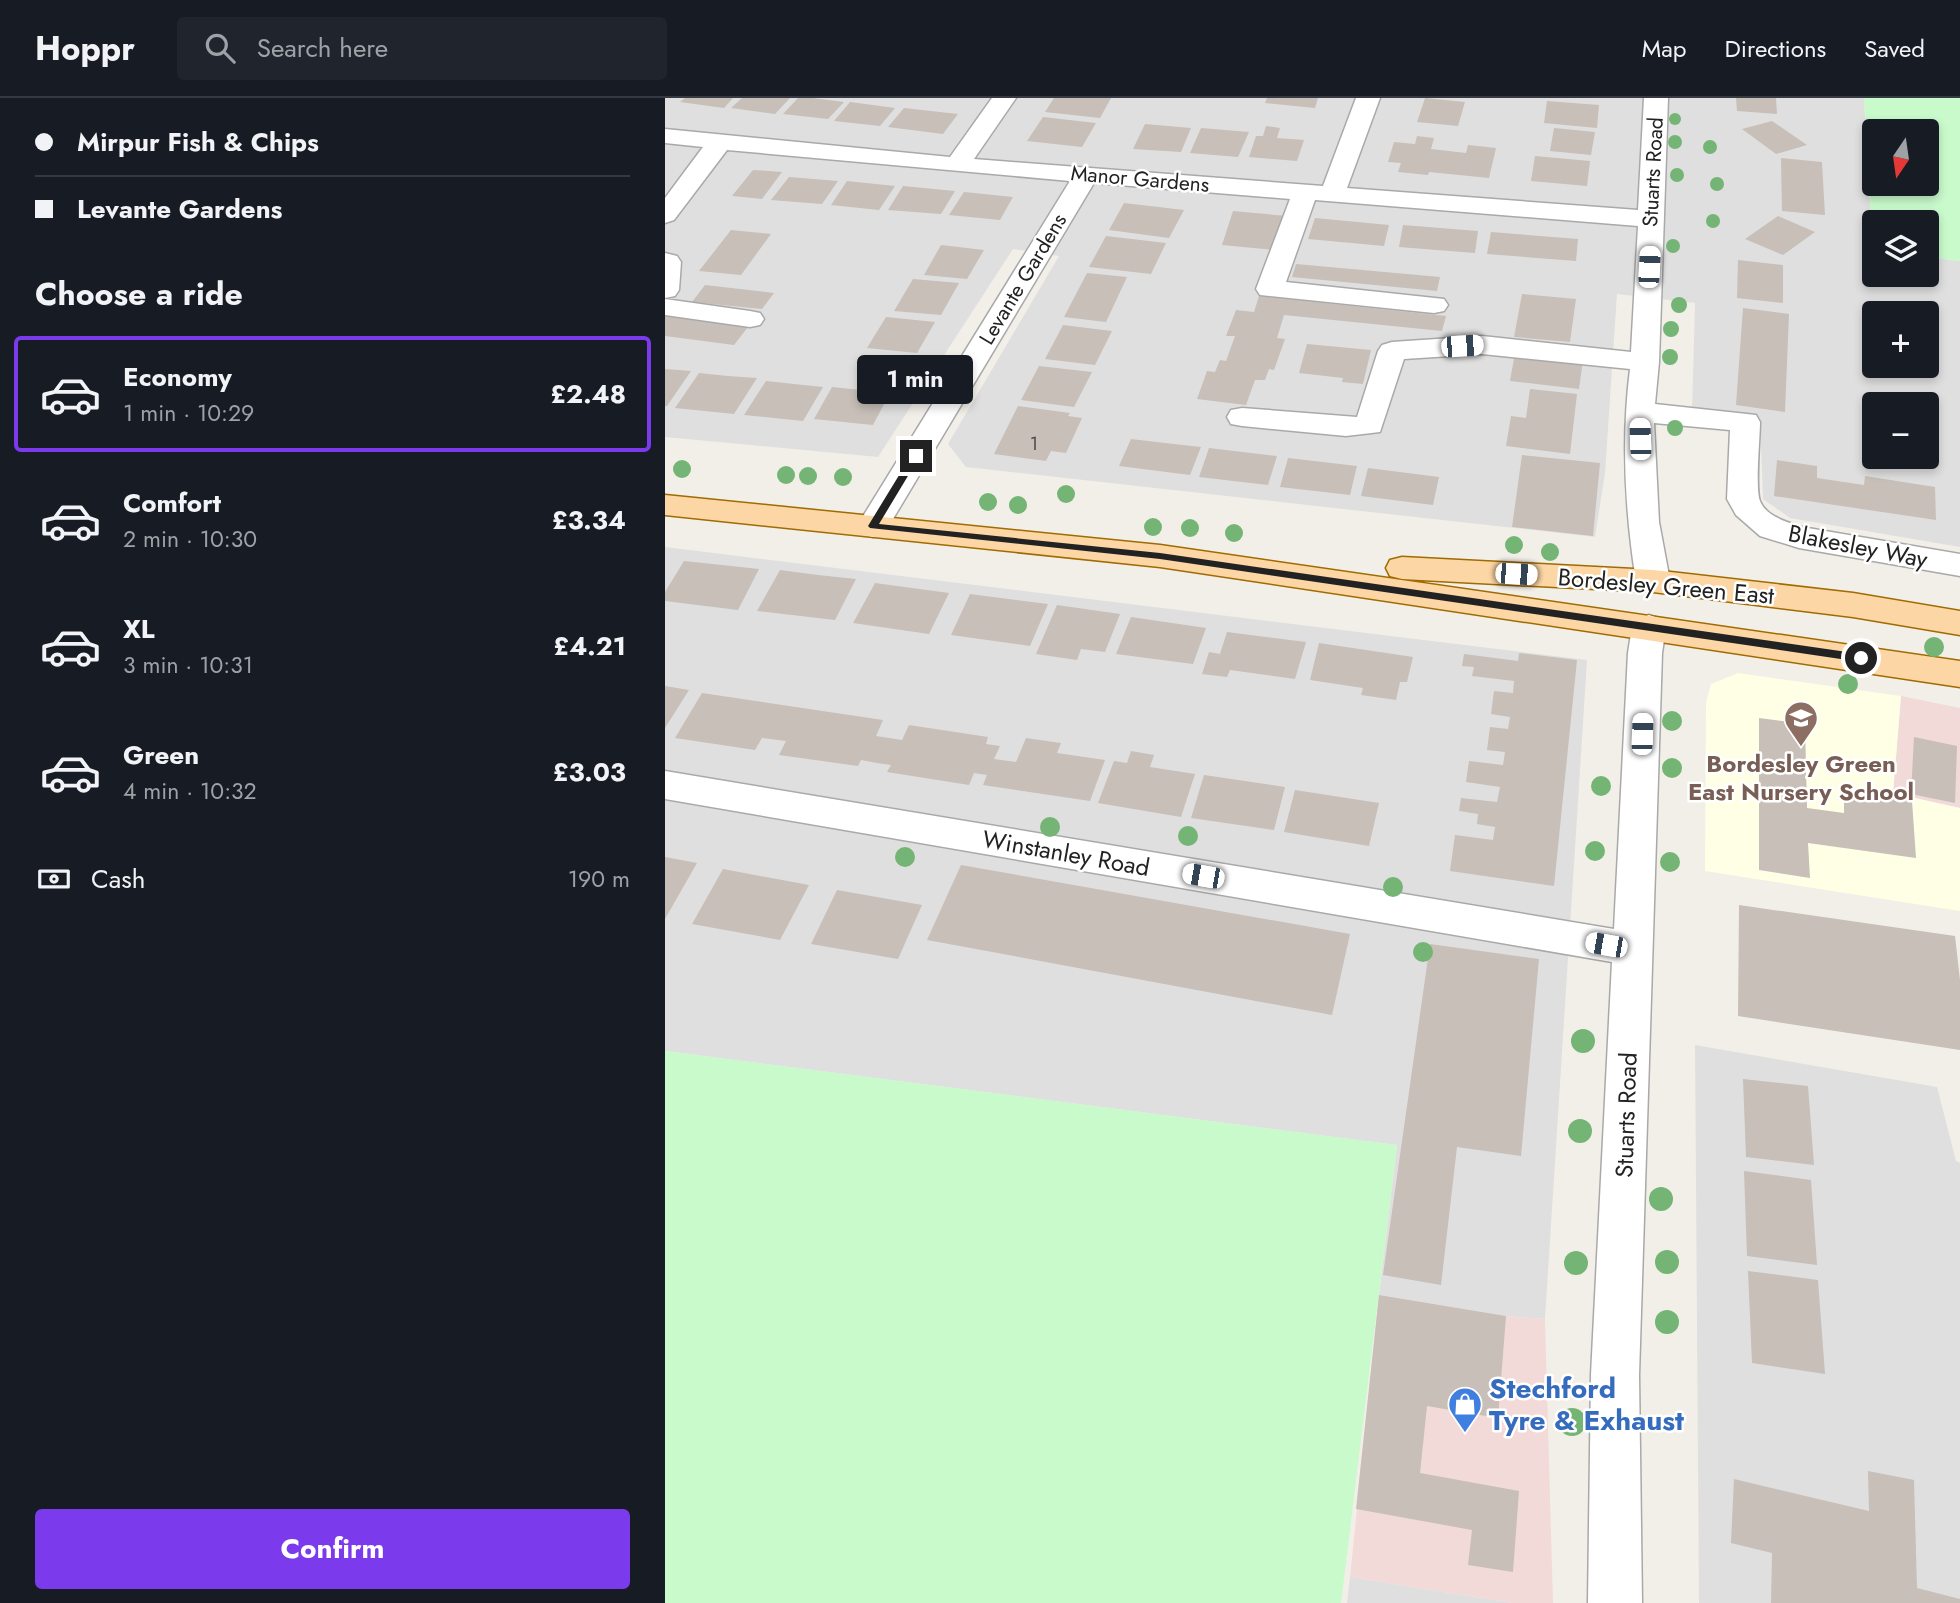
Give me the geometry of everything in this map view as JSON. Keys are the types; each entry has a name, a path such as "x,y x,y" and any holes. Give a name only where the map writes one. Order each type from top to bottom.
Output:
{"main road":[{"name":"Bordesley Green East","path":"665,505 1160,556 1960,674"},
{"name":"Bordesley Green East","path":"1160,556 1653,581 1853,605 1960,623"}],"street":[{"path":"957,165 1004,98"},
{"path":"1332,195 1369,98"},
{"name":"Stuarts Road","path":"1653,581 1643,522 1639,412 1645,362 1656,98"},
{"name":"Manor Gardens","path":"665,136 957,165 1651,219"},
{"path":"665,215 720,142"},
{"name":"Levante Gardens","path":"873,526 1086,175"},
{"path":"1305,193 1270,289 1434,305"},
{"path":"665,261 668,262 665,290"},
{"path":"665,307 750,319"},
{"path":"1242,417 1346,427 1369,425 1392,351 1482,345 1645,362"},
{"name":"Blakesley Way","path":"1639,412 1745,422 1743,499 1747,508 1771,528 1798,537 1960,565"},
{"name":"Stuarts Road","path":"1615,1603 1615,1375 1645,653 1649,627"},
{"name":"Winstanley Road","path":"665,785 1633,949"}],"shaded area":[{"path":"665,98 1864,98 1862,196 1870,196 1870,210 1862,210 1862,287 1939,287 1939,258 1960,261 1960,547 1790,518 1763,499 1760,418 1692,411 1695,303 1617,294 1605,473 1595,537 966,467 948,444 1059,256 1013,249 878,457 665,437"},
{"path":"665,547 1587,660 1545,1319 1506,1316 1379,1295 1397,1145 665,1051"},
{"name":"Bordesley Green East Nursery School","path":"1738,673 1901,696 1893,793 1960,808 1960,911 1705,871 1706,703 1711,684"},
{"path":"1901,696 1960,708 1960,808 1893,794"},
{"path":"1695,1045 1937,1087 1956,1161 1960,1163 1960,1603 1699,1603"},
{"path":"1379,1295 1506,1316 1545,1319 1553,1603 1513,1603 1350,1577"},
{"path":"1350,1577 1513,1603 1347,1603"}],"green space":[{"path":"1864,98 1960,98 1960,261 1939,258 1939,210 1871,210 1870,196 1939,196 1939,119 1865,119"},
{"path":"665,1051 1397,1145 1341,1603 665,1603"}],"building":[{"path":"685,98 733,98 724,108 680,102"},
{"path":"742,98 790,98 775,114 731,108"},
{"path":"798,98 844,102 828,119 783,114"},
{"path":"1054,98 1111,98 1100,118 1045,112"},
{"path":"1267,98 1318,98 1315,108 1265,103"},
{"path":"1425,98 1465,102 1458,126 1417,122"},
{"path":"1736,98 1776,98 1777,114 1737,111"},
{"path":"1547,101 1599,105 1597,128 1544,123"},
{"path":"850,102 895,108 880,126 834,121"},
{"path":"904,108 958,114 943,134 888,127"},
{"path":"1043,117 1096,123 1082,147 1027,141"},
{"path":"1772,121 1807,145 1776,154 1742,129"},
{"path":"1145,124 1191,128 1181,152 1133,149"},
{"path":"1266,126 1280,128 1277,138 1304,140 1297,161 1249,157 1256,136 1263,136"},
{"path":"1201,128 1249,132 1238,157 1190,153"},
{"path":"1554,128 1595,132 1591,155 1550,151"},
{"path":"1417,136 1434,138 1431,149 1466,153 1468,145 1496,148 1489,178 1398,172 1401,163 1388,162 1394,142 1415,144"},
{"path":"1535,156 1590,161 1587,186 1531,181"},
{"path":"1781,158 1822,162 1825,215 1782,211"},
{"path":"753,170 782,172 762,199 732,196"},
{"path":"789,177 838,181 822,204 771,200"},
{"path":"847,181 895,186 879,210 831,205"},
{"path":"903,186 955,191 941,214 888,210"},
{"path":"964,192 1013,197 1000,220 949,215"},
{"path":"1124,203 1184,210 1169,238 1109,230"},
{"path":"1233,211 1287,216 1276,250 1222,245"},
{"path":"1778,216 1815,232 1783,255 1745,239"},
{"path":"1315,218 1389,225 1384,246 1308,239"},
{"path":"1403,225 1478,231 1475,253 1399,247"},
{"path":"731,230 771,234 741,275 699,271"},
{"path":"1491,232 1578,239 1576,261 1487,254"},
{"path":"1106,236 1166,243 1151,274 1089,267"},
{"path":"941,245 984,250 967,279 924,275"},
{"path":"1738,260 1783,265 1783,303 1737,298"},
{"path":"1296,264 1440,277 1437,291 1292,277"},
{"path":"1087,273 1127,277 1106,322 1064,317"},
{"path":"913,279 959,283 941,315 894,311"},
{"path":"705,285 774,293 762,309 692,302"},
{"path":"1522,294 1576,299 1570,342 1514,337"},
{"path":"1259,296 1446,316 1442,331 1284,315 1277,338 1285,339 1274,370 1269,369 1265,380 1255,380 1246,405 1197,399 1207,371 1215,372 1220,360 1226,361 1235,336 1226,336 1236,310 1254,312"},
{"path":"1743,308 1789,314 1785,412 1736,405"},
{"path":"665,316 748,327 734,345 665,336"},
{"path":"886,317 935,322 917,353 867,348"},
{"path":"1063,325 1112,331 1095,365 1045,359"},
{"path":"1307,344 1371,350 1363,384 1342,382 1343,378 1299,373"},
{"path":"1515,353 1583,360 1579,389 1510,381"},
{"path":"1039,366 1092,372 1074,407 1021,400"},
{"path":"665,369 691,371 667,406 665,406"},
{"path":"699,373 757,378 734,414 675,408"},
{"path":"766,381 823,387 803,421 744,415"},
{"path":"832,387 890,393 873,425 814,419"},
{"path":"1530,389 1577,394 1570,454 1506,446 1511,416 1526,418"},
{"path":"1018,406 1070,413 1068,416 1082,418 1066,453 1051,451 1046,461 994,454"},
{"path":"1131,439 1201,447 1190,475 1119,466"},
{"path":"1209,448 1277,456 1268,485 1199,477"},
{"path":"1522,455 1600,463 1593,536 1512,527"},
{"path":"1288,458 1357,466 1350,495 1280,487"},
{"path":"1777,460 1817,466 1817,478 1864,485 1865,476 1935,487 1936,520 1774,496"},
{"path":"1368,468 1439,477 1433,505 1361,496"},
{"path":"684,561 759,569 738,610 665,601 665,592"},
{"path":"780,570 856,579 835,620 757,611"},
{"path":"875,583 949,593 929,634 853,623"},
{"path":"970,594 1048,604 1030,646 951,635"},
{"path":"1057,605 1120,614 1105,652 1081,649 1077,660 1036,654"},
{"path":"1131,617 1206,628 1193,664 1116,654"},
{"path":"1227,632 1306,642 1295,679 1230,670 1227,677 1202,674 1209,652 1220,654"},
{"path":"1319,643 1413,657 1407,682 1400,682 1396,700 1361,695 1363,688 1310,680"},
{"path":"1519,653 1577,660 1554,886 1450,871 1455,835 1493,840 1495,827 1477,824 1478,814 1459,811 1461,798 1497,802 1500,787 1466,782 1469,761 1503,765 1505,752 1487,750 1490,727 1508,729 1510,717 1491,714 1494,691 1513,693 1514,681 1472,676 1474,667 1462,666 1464,654 1518,661"},
{"path":"665,686 689,690 665,728"},
{"path":"702,693 883,720 876,736 902,740 909,725 988,737 986,744 1000,746 994,759 1016,762 1026,738 1061,743 1057,753 1105,760 1090,801 983,785 987,775 974,773 969,785 887,772 891,765 861,760 858,766 779,755 786,741 762,738 755,750 675,738"},
{"path":"1759,718 1805,724 1807,808 1844,813 1844,791 1912,801 1916,858 1808,843 1810,878 1759,870"},
{"path":"1914,737 1957,746 1955,803 1911,794"},
{"path":"1131,751 1154,755 1150,767 1195,774 1181,817 1098,803 1114,761 1127,763"},
{"path":"1204,775 1285,787 1274,830 1191,818"},
{"path":"1295,790 1379,803 1369,846 1284,832"},
{"path":"665,857 697,863 665,919"},
{"path":"961,865 1350,934 1332,1015 927,940"},
{"path":"723,869 809,885 780,940 692,924"},
{"path":"837,890 922,905 898,959 811,944"},
{"path":"1739,905 1955,936 1960,980 1960,1050 1738,1016"},
{"path":"1430,944 1539,959 1521,1156 1457,1147 1441,1285 1383,1275"},
{"path":"1743,1079 1808,1086 1814,1165 1746,1157"},
{"path":"1744,1171 1811,1180 1817,1265 1747,1256"},
{"path":"1748,1271 1818,1280 1825,1374 1752,1363"},
{"path":"1379,1295 1506,1316 1498,1418 1427,1406 1420,1473 1519,1491 1513,1572 1468,1565 1472,1530 1356,1509"},
{"path":"1868,1471 1914,1480 1917,1588 1960,1599 1960,1603 1771,1603 1772,1553 1731,1543 1734,1479 1869,1511"}],"place":[{"name":"Bordesley Green East Nursery School","path":"1801,748"},
{"name":"Stechford Tyre & Exhaust","path":"1465,1434"}],"route":[{"path":"916,456 873,526 1160,556 1861,658"}]}
